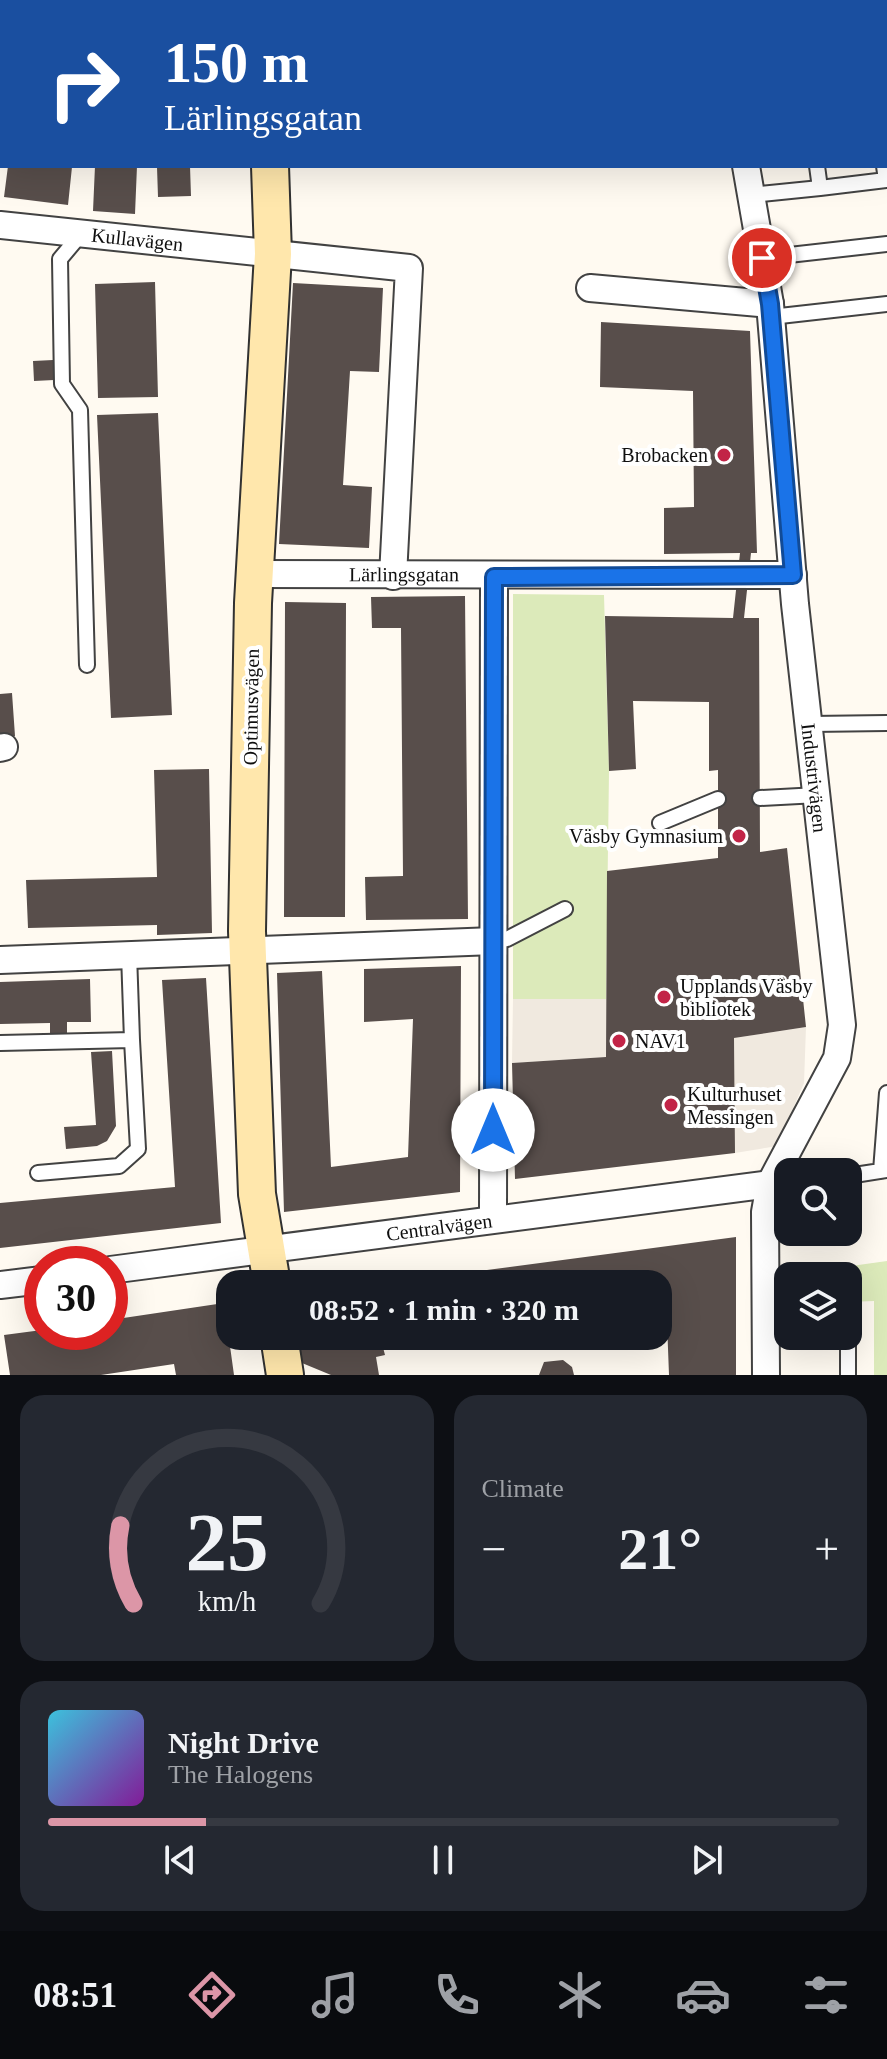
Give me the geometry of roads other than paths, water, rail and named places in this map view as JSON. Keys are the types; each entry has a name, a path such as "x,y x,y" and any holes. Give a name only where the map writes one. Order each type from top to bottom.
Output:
{"street":[{"name":"Optimusvägen","path":"270,168 273,254 256,574 248,950 257,1194 270,1270"},
{"name":"Industrivägen","path":"746,168 770,310 793,575 842,1025 837,1058 791,1158"},
{"name":"Kullavägen","path":"0,225 409,268 393,576"},
{"path":"590,288 770,310"},
{"name":"Lärlingsgatan","path":"256,574 494,577 793,575"},
{"path":"493,1218 503,1081 494,941 494,577"},
{"path":"0,960 494,941"},
{"name":"Centralvägen","path":"128,1268 774,1184"},
{"name":"Industrivägen","path":"774,1193 765,1212 774,1292"},
{"path":"0,1285 24,1282"},
{"name":"Industrivägen","path":"766,1375 774,1334"},
{"path":"281,1350 285,1375"}],"lane":[{"path":"817,168 820,188"},
{"path":"751,195 886,180 884,168"},
{"path":"81,234 60,259 62,384 80,410 87,665"},
{"path":"762,258 887,244"},
{"path":"770,310 887,304"},
{"path":"811,724 887,723"},
{"path":"760,798 818,795"},
{"path":"660,823 718,799"},
{"path":"494,941 507,939 565,909"},
{"path":"38,1173 119,1166 138,1149 129,954"},
{"path":"0,1043 132,1040"},
{"path":"862,1174 884,1171 887,1093"},
{"path":"848,1350 848,1375"}],"place":[{"name":"Brobacken","path":"724,455"},
{"name":"Väsby Gymnasium","path":"739,836"},
{"name":"Upplands Väsby bibliotek","path":"664,997"},
{"name":"NAV1","path":"619,1041"},
{"name":"Kulturhuset Messingen","path":"671,1105"}]}
